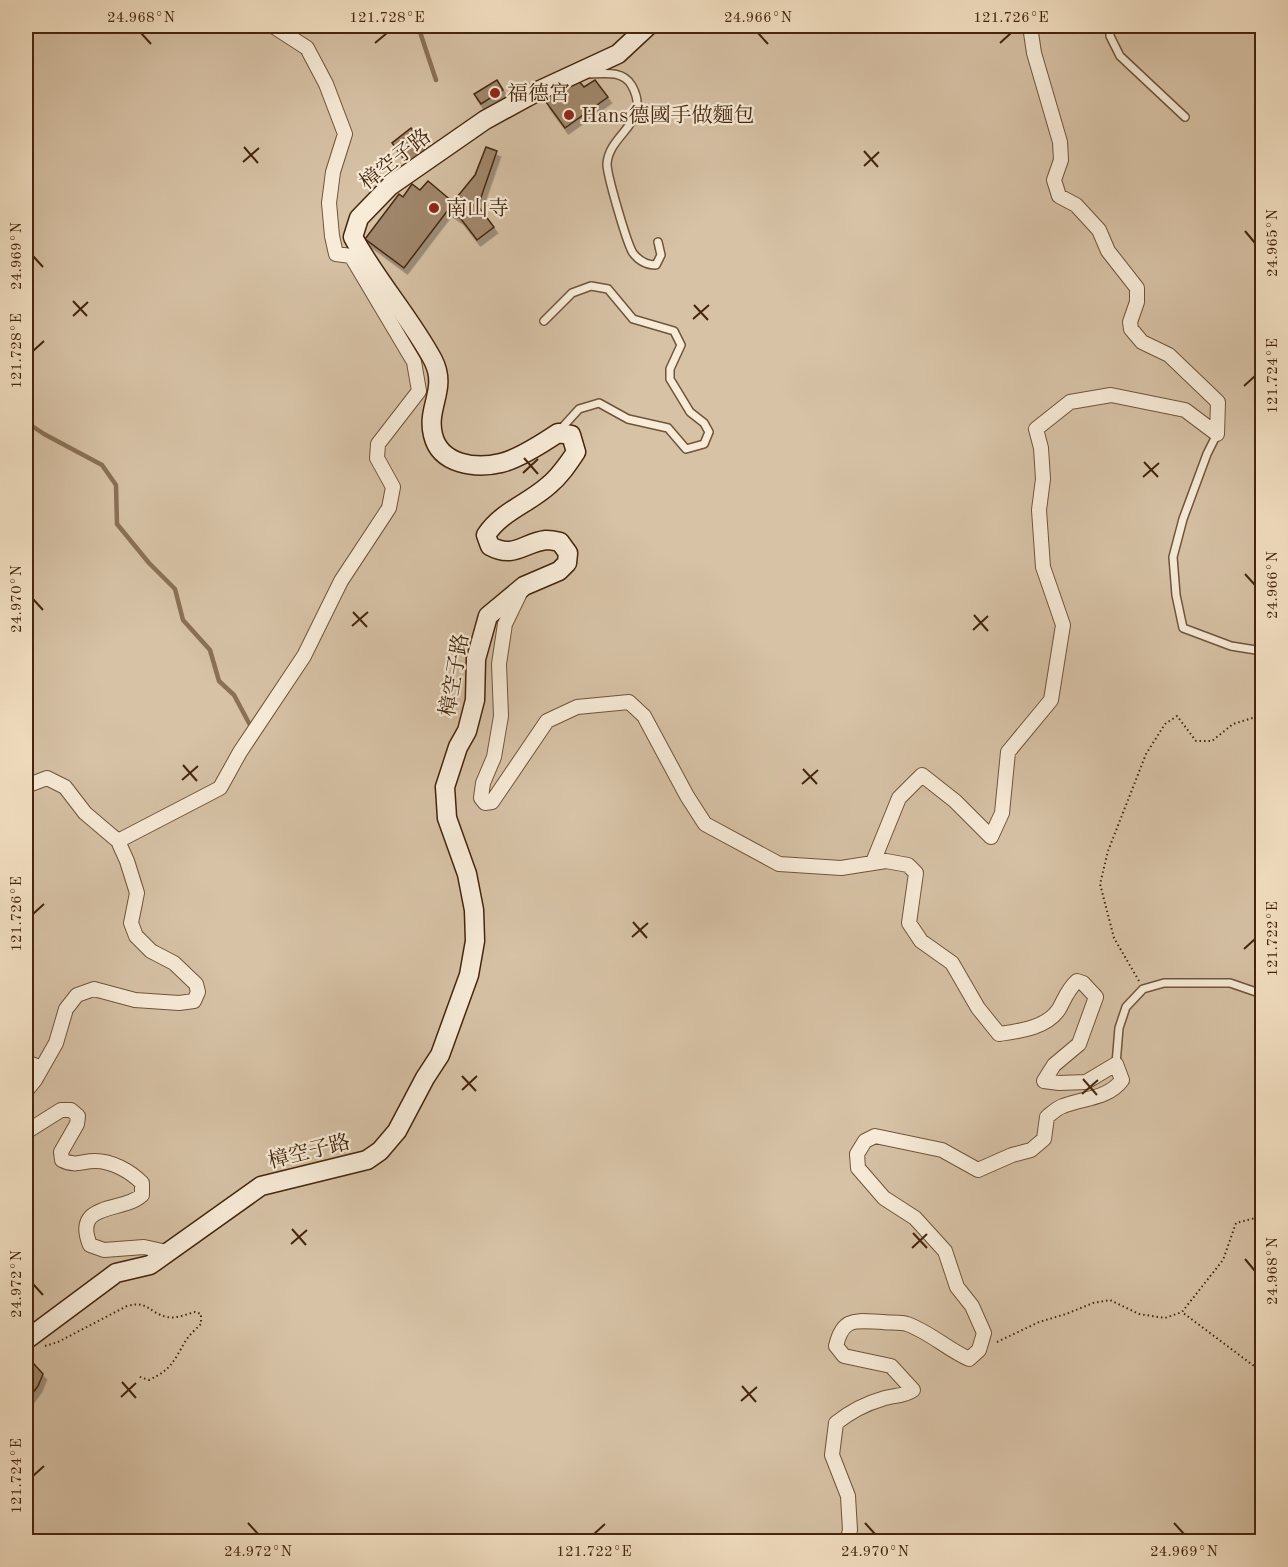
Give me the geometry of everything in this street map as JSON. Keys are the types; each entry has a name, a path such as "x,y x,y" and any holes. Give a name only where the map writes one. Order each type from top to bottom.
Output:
{"street":[{"path":"118,841 220,788 240,753 304,656 341,581 389,508 393,488 377,458 378,444 419,391 414,362 356,254 336,254 329,203 333,172 345,134 326,84 307,48 273,26"},
{"name":"樟空子路","path":"31,1344 116,1273 150,1265 261,1186 367,1160 380,1151 397,1131 440,1055 469,975 475,941 474,910 468,874 447,818 445,787 458,747 467,730 475,700 476,659 488,616 524,586 559,571 567,562 568,553 560,542 546,540 514,551 501,552 490,546 486,535 495,521 548,486 562,472 576,452 571,435 558,433 503,463 465,464 449,459 442,452 433,435 432,408 440,388 434,362 356,254 353,237 359,219 390,186 485,120 571,75 618,54 648,26"},
{"path":"1030,26 1034,53 1060,142 1061,160 1054,180 1059,196 1076,205 1098,230 1108,251 1137,288 1137,302 1130,322 1131,329 1142,342 1169,355 1218,402 1217,434"},
{"path":"873,862 899,798 922,775 955,801 991,837 1002,813 1008,752 1051,700 1063,625 1043,567 1039,510 1041,448 1036,429 1070,402 1111,394 1185,410 1217,434"},
{"path":"524,586 505,624 500,664 501,716 494,757 483,783 481,798 485,803 492,802 547,721 577,707 630,702 644,716 687,796 705,824 779,864 841,868 886,861 908,865 916,873 909,923 921,941 951,963 978,1008 999,1034 1020,1031 1046,1022 1058,1011 1070,987 1077,981 1083,983 1096,997 1079,1044 1054,1065 1044,1081 1086,1082 1116,1064 1122,1080 1115,1089 1085,1101 1061,1106 1047,1117 1044,1139 1031,1150 1012,1155 978,1170 942,1150 875,1136 866,1141 857,1154 858,1168 884,1198 915,1218 945,1251 957,1287 972,1306 984,1333 979,1350 969,1359 950,1351 934,1338 905,1324 859,1321 848,1324 840,1331 836,1347 844,1356 891,1366 914,1390 906,1395 883,1398 850,1411 836,1423 832,1455 848,1496 850,1530 848,1542"},
{"path":"26,786 47,778 65,787 85,813 118,841 137,893 131,922 136,936 151,951 174,963 196,984 198,992 194,1001 179,1004 135,1000 94,989 77,995 66,1009 56,1043 35,1080 26,1091"},
{"path":"26,1062 42,1068"},
{"path":"26,1132 61,1110 70,1110 78,1116 77,1124 61,1152 62,1160 72,1165 96,1161 111,1164 133,1174 142,1183 142,1195 136,1200 99,1210 89,1219 86,1234 90,1245 104,1250 144,1247 167,1252"}],"lane":[{"path":"1110,26 1110,36 1120,56 1185,117"},
{"path":"571,75 611,72 629,81 638,97 634,120 611,151 607,164 610,185 633,252 646,265 656,265 661,255 658,242"},
{"path":"544,321 572,293 591,286 608,289 633,319 674,331 681,345 670,369 670,379 690,412 704,423 710,432 704,444 686,449 668,428 628,419 599,403 579,409 558,433"},
{"path":"1217,434 1207,454 1183,519 1173,557 1180,617 1183,628 1231,645 1263,651"},
{"path":"1116,1064 1119,1029 1126,1007 1143,989 1164,983 1230,982 1263,994"}],"path":[{"path":"1143,989 1114,938 1100,884 1108,851 1146,754 1165,724 1177,716 1196,741 1212,741 1233,724 1263,716"},
{"path":"977,1352 1039,1322 1093,1303 1110,1300 1139,1314 1165,1318 1182,1312 1223,1260 1236,1223 1260,1216 1263,1218"},
{"path":"31,1344 58,1342 137,1303 148,1306 167,1317 178,1317 195,1312 201,1314 201,1324 187,1340 173,1365 149,1380 137,1376"},
{"path":"1182,1312 1263,1372"}],"shaded area":[{"path":"26,26 1262,26 1262,1541 26,1541"}],"building":[{"name":"Hans德國手做麵包","path":"577,79 584,87 595,80 608,97 565,128 546,102"},
{"path":"497,80 503,90 481,104 474,94"},
{"path":"411,128 428,150 409,165 392,143"},
{"name":"南山寺","path":"486,147 497,151 478,206 494,227 477,240 461,219 448,210 404,268 365,239 399,194 403,197 412,184 420,190 428,181 453,202 475,175"},
{"path":"34,1364 43,1374 38,1386 26,1402 26,1368 27,1370"}],"waterway":[{"path":"418,26 436,80"},
{"path":"26,422 102,465 116,485 117,524 149,563 175,589 183,620 210,650 219,681 234,695 250,725"}],"place":[{"name":"福德宮","path":"495,93"},
{"name":"Hans德國手做麵包","path":"569,115"},
{"name":"南山寺","path":"434,208"}]}
